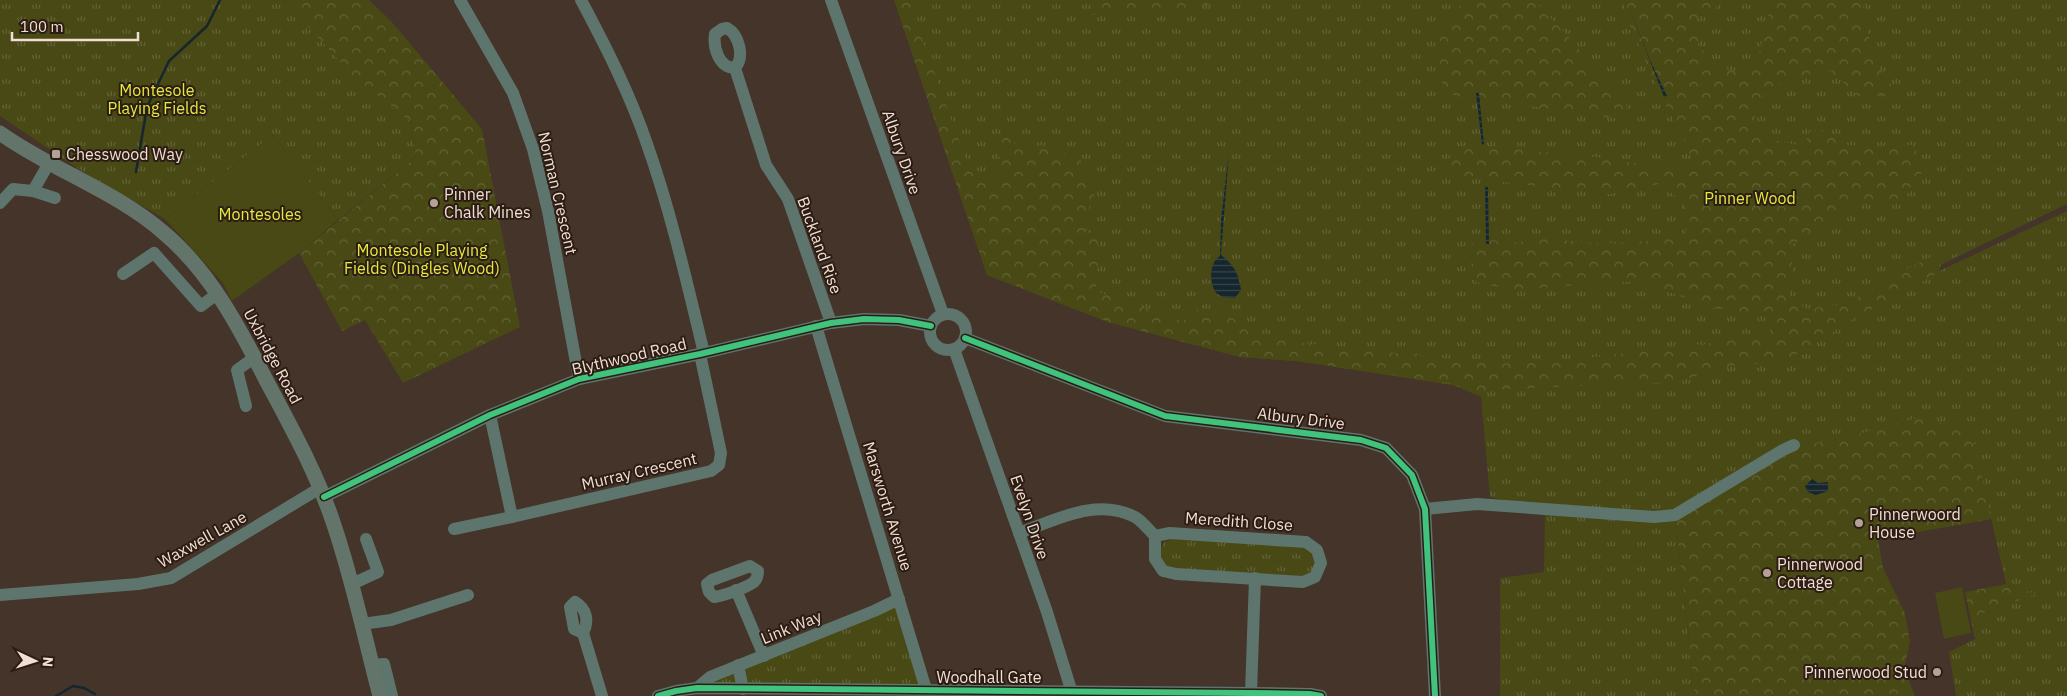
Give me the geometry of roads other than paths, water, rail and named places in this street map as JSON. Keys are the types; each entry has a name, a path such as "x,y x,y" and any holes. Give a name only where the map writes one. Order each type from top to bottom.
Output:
{"main road":[{"name":"Uxbridge Road","path":"0,133 127,207 164,232 195,262 218,293 255,357 322,493 352,584 380,696"}],"street":[{"name":"Norman Crescent","path":"460,0 513,93 533,149 548,211 579,379"},
{"path":"581,0 614,62 647,144 686,279 702,354"},
{"name":"Albury Drive","path":"831,0 943,314"},
{"name":"Buckland Rise","path":"735,68 766,165 788,199 831,323"},
{"path":"33,191 49,162"},
{"path":"0,203 13,189 33,191 55,198"},
{"path":"124,274 154,253 201,306 218,293"},
{"path":"943,314 949,314 959,318 965,327 965,338 954,349 947,350 937,346 931,337 931,326 943,314"},
{"name":"Blythwood Road","path":"322,493 490,415 579,379 702,354 831,323 864,319 898,320 931,326"},
{"name":"Marsworth Avenue","path":"816,326 928,693"},
{"name":"Albury Drive","path":"965,338 1165,416 1361,440 1386,448 1412,475 1425,509 1435,696"},
{"name":"Evelyn Drive","path":"954,349 1063,660 1073,694"},
{"name":"Murray Crescent","path":"454,529 711,472 719,464 721,453 702,354"},
{"path":"246,406 237,370 255,357"},
{"path":"490,415 512,517"},
{"path":"1425,509 1477,504 1654,517 1675,515 1794,445"},
{"name":"Waxwell Lane","path":"0,595 138,584 171,578 322,493"},
{"path":"1019,533 1088,509 1113,509 1136,518 1155,536"},
{"name":"Meredith Close","path":"1170,533 1306,542 1317,550 1321,562 1315,577 1303,582 1176,574 1163,571 1155,559 1155,536 1170,533"},
{"path":"352,584 378,572 366,539"},
{"path":"1251,693 1255,578"},
{"path":"736,590 764,656"},
{"path":"362,624 391,620 468,594"},
{"name":"Link Way","path":"696,688 710,677 899,599"},
{"path":"583,633 602,696"},
{"path":"372,666 384,664 392,696"},
{"path":"738,665 743,689"},
{"name":"Woodhall Gate","path":"658,696 696,688 928,693 1251,693 1310,694 1321,696"}],"water":[{"path":"1626,0 1650,60 1667,96 1664,97"},
{"path":"1476,93 1479,93 1484,144 1482,145"},
{"path":"1229,152 1221,255 1233,266 1239,279 1241,290 1235,298 1222,297 1216,293 1211,278 1214,263 1220,256 1221,219"},
{"path":"1485,187 1488,187 1489,244 1486,244"},
{"path":"1812,479 1818,483 1828,482 1828,491 1816,495 1808,492 1805,486"}],"waterway":[{"path":"136,172 147,107 169,61 207,26 220,0"},
{"path":"56,696 73,686 84,688 95,694"}],"place":[{"name":"Chesswood Way","path":"56,154"},
{"name":"Pinner Chalk Mines","path":"434,203"},
{"name":"Pinnerwoord House","path":"1859,523"},
{"name":"Pinnerwood Cottage","path":"1767,573"},
{"name":"Pinnerwood Stud","path":"1937,672"}],"park label":[{"name":"Montesole Playing Fields","path":"157,99"},
{"name":"Pinner Wood","path":"1750,198"},
{"name":"Montesoles","path":"260,214"},
{"name":"Montesole Playing Fields (Dingles Wood)","path":"422,259"}]}
